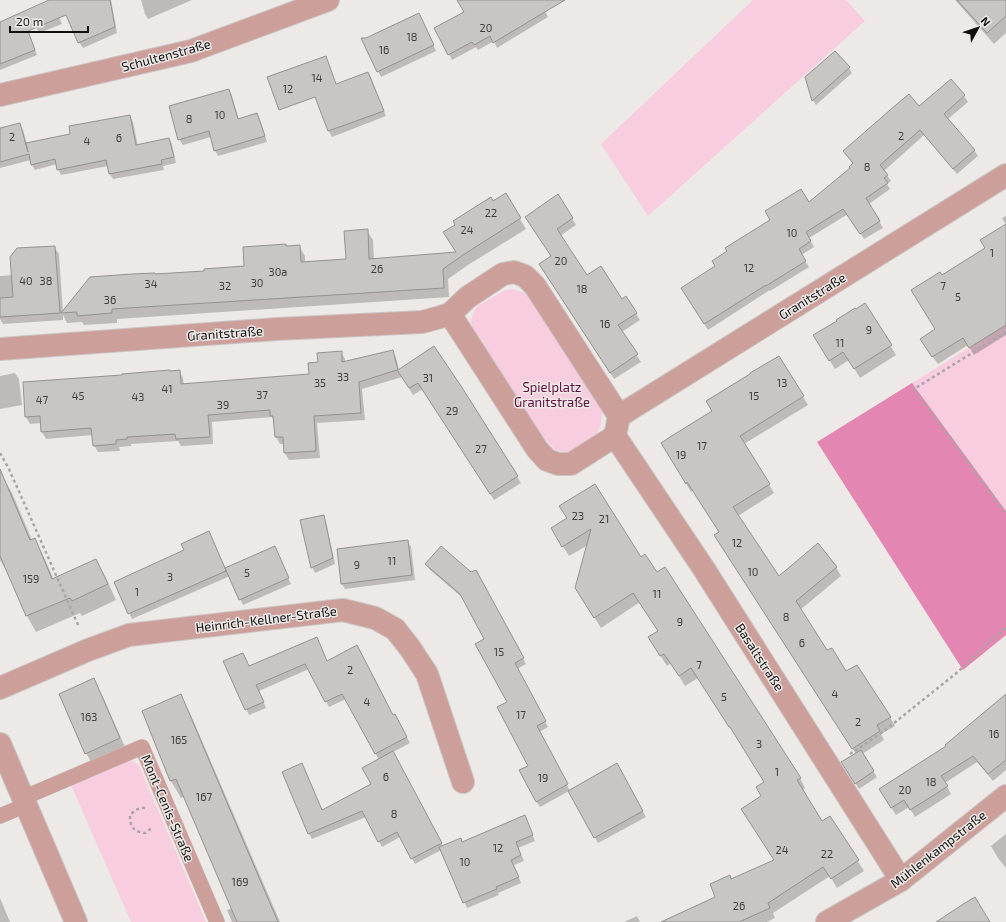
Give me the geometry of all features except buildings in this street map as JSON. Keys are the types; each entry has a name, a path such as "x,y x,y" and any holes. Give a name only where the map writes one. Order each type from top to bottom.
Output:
{"street":[{"name":"Schultenstraße","path":"0,95 191,51 328,0"},
{"name":"Granitstraße","path":"450,314 537,449 547,460 558,464 571,464 617,426 1006,175"},
{"name":"Granitstraße","path":"0,349 277,329 422,322 450,314 468,297 503,274 514,272 525,276 535,286 617,426"},
{"name":"Basaltstraße","path":"617,426 704,569 902,880"},
{"name":"Heinrich-Kellner-Straße","path":"0,688 88,650 129,635 343,610 375,618 395,629 410,648 427,674 463,782"},
{"path":"0,744 76,922"},
{"name":"Mühlenkampstraße","path":"827,922 902,880 1006,796"}],"lane":[{"name":"Mont-Cenis-Straße","path":"0,816 24,802 142,747 218,922"}],"path":[{"path":"1006,332 914,390 1006,514"},
{"path":"0,453 9,469 88,650"},
{"path":"829,767 884,731 959,671 985,645 1006,628"},
{"path":"148,809 142,808 135,810 130,815 131,826 138,832 145,833 154,826"}],"green space":[{"path":"753,0 846,0 865,21 648,216 601,144"},
{"name":"Spielplatz Granitstraße","path":"513,289 525,293 531,300 600,406 602,413 601,424 593,440 570,452 555,450 530,421 472,329 471,320 474,311 478,306 505,290"},
{"path":"1006,325 1006,511 912,383"},
{"path":"126,761 134,761 139,766 206,922 131,922 71,785"}],"shaded area":[{"path":"912,383 1006,511 1006,635 963,670 817,442"}]}
